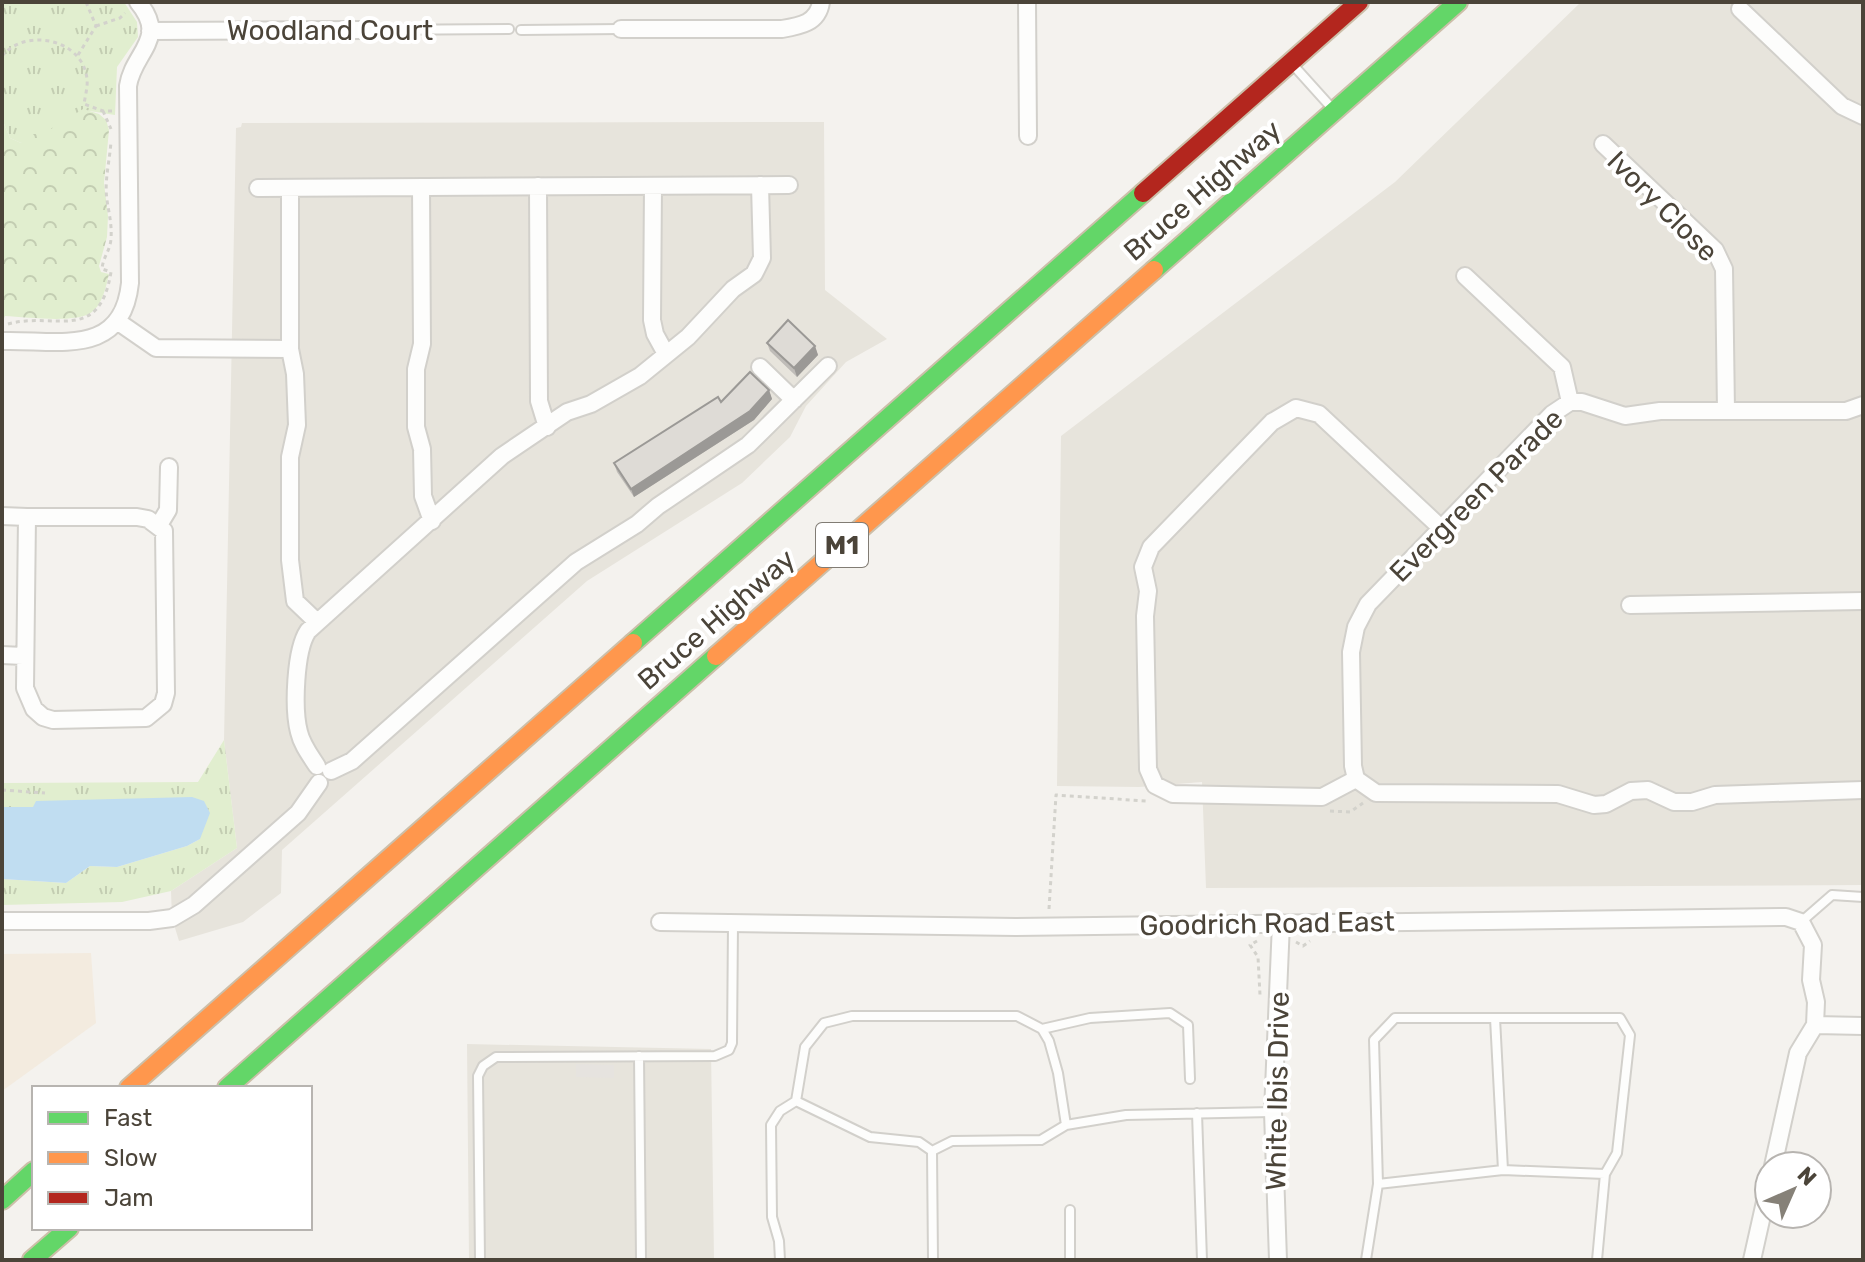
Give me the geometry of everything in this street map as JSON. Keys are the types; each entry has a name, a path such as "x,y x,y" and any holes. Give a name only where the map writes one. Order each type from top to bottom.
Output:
{"highway":[{"name":"Bruce Highway","path":"131,1086 1359,2"},
{"name":"Bruce Highway","path":"229,1086 1458,2"},
{"path":"2,1200 32,1173"},
{"path":"32,1260 67,1230"}],"street":[{"path":"621,29 782,29 807,23 816,17 821,2"},
{"path":"1027,2 1028,136"},
{"path":"4,341 83,341 105,333 127,304 130,283 129,79 145,52 150,31 149,19 133,6"},
{"path":"1740,9 1842,106 1863,116"},
{"name":"Woodland Court","path":"150,31 366,30"},
{"name":"Ivory Close","path":"1603,144 1715,250 1724,269 1726,411"},
{"path":"323,773 303,745 297,723 298,653 303,638 502,456 573,409 591,404 619,389 688,337 733,289 758,270 762,258 760,185"},
{"path":"258,188 789,185"},
{"path":"538,186 539,401 547,427"},
{"path":"653,186 652,320 655,334 666,354"},
{"path":"421,187 422,344 416,369 416,427 422,449 423,496 432,521"},
{"path":"290,188 290,349 295,374 297,425 290,457 290,560 295,601 317,622"},
{"path":"1465,276 1562,367 1570,402"},
{"path":"117,321 156,348 290,349"},
{"path":"2,921 149,921 172,918 194,905 298,813 323,773 352,761 576,562 637,524 658,506 734,456 764,431 828,366"},
{"path":"760,367 794,400"},
{"name":"Evergreen Parade","path":"1356,779 1353,766 1351,652 1356,627 1368,604 1552,414 1570,402 1582,402 1625,416 1660,411 1846,411 1863,405"},
{"path":"1441,528 1319,414 1296,408 1272,422 1151,547 1143,567 1148,591 1145,616 1148,769 1155,785 1173,794 1322,797 1356,779 1376,793 1558,794 1594,805 1606,804 1631,791 1648,790 1674,802 1692,802 1715,795 1863,790"},
{"path":"159,525 168,510 169,467"},
{"path":"2,516 137,517 159,525 166,539 166,693 163,704 146,718 53,720 43,717 34,709 28,698 23,656 27,517"},
{"path":"1630,605 1863,601"},
{"path":"2,655 23,656"},
{"name":"Goodrich Road East","path":"660,922 1048,925 1786,917 1801,922"},
{"path":"1777,1150 1798,1053 1815,1025 1816,1002 1811,980 1813,945 1801,922"},
{"name":"White Ibis Drive","path":"1278,1260 1273,1112 1281,923"},
{"path":"1815,1025 1863,1026"},
{"path":"1752,1260 1759,1230"}],"lane":[{"name":"Woodland Court","path":"366,30 509,29"},
{"path":"521,30 621,29"},
{"path":"1291,62 1334,111"},
{"path":"1801,922 1832,895 1863,897"},
{"path":"480,1260 478,1076 483,1066 496,1057 715,1056 729,1050 732,1043 733,923"},
{"path":"780,1260 779,1241 772,1217 771,1125 780,1111 796,1101 805,1047 824,1023 852,1016 1017,1016 1042,1029 1090,1018 1170,1013 1188,1025 1190,1079"},
{"path":"1366,1260 1378,1184 1374,1040 1395,1018 1620,1018 1630,1035 1617,1153 1605,1174 1597,1260"},
{"path":"1495,1018 1503,1170"},
{"path":"1042,1029 1058,1073 1066,1125"},
{"path":"639,1056 641,1260"},
{"path":"796,1101 870,1137 919,1142 932,1151"},
{"path":"932,1151 952,1141 1041,1140 1066,1125 1126,1115 1273,1112"},
{"path":"1197,1113 1202,1260"},
{"path":"932,1151 933,1260"},
{"path":"1378,1184 1503,1170 1605,1174"},
{"path":"1070,1210 1070,1260"}],"path":[{"path":"86,2 96,26"},
{"path":"77,56 96,26 120,18 133,6"},
{"path":"2,56 16,44 30,39 46,39 77,56 87,78 84,104 103,111 128,112"},
{"path":"4,341 8,323 72,321 91,315 102,305 111,272 102,269 103,257 110,243 112,215 107,192 111,129 103,111"},
{"path":"2,790 45,793"},
{"path":"1320,811 1350,812 1376,793"},
{"path":"1048,925 1056,795 1156,801"},
{"path":"1260,995 1258,957 1250,945 1255,941 1296,942 1303,946 1314,938"}],"shaded area":[{"path":"1581,2 1863,2 1863,885 1206,888 1202,782 1139,787 1057,786 1061,436 1395,182"},
{"path":"824,122 825,290 887,339 846,362 806,406 790,437 742,483 587,581 282,850 281,893 243,922 179,941 172,918 171,891 237,848 224,740 236,128 241,127 242,123"},
{"path":"91,953 96,1023 2,1091 2,954"},
{"path":"467,1044 711,1049 714,1260 469,1260"},
{"path":"576,1064 614,1065 614,1078 576,1077"}],"green space":[{"path":"2,2 124,2 137,22 138,37 117,67 115,115 83,110 43,135 21,143 10,138 2,119"},
{"path":"83,109 99,114 106,120 109,130 104,183 107,237 99,266 101,272 109,274 103,296 93,311 81,317 48,319 5,316 2,322 2,119 10,138 21,143 29,134 43,134"},
{"path":"224,740 237,848 171,891 122,902 2,905 2,879 66,883 90,866 117,867 187,846 200,839 33,807 2,807 2,783 198,782"}],"water":[{"path":"192,797 204,801 210,813 200,839 187,846 117,867 90,866 66,883 2,879 2,807 33,807 36,801"}],"building":[{"path":"788,320 815,346 794,368 767,343"},
{"path":"750,372 769,390 750,411 631,489 614,463 718,397 721,402"}],"traffic: fast":[{"path":"1154,270 1458,2"},
{"path":"633,643 1143,193"},
{"path":"229,1086 716,656"},
{"path":"2,1200 32,1173"},
{"path":"32,1260 67,1230"}],"traffic: slow":[{"path":"716,656 1154,270"},
{"path":"131,1086 633,643"}],"traffic: jam":[{"path":"1143,193 1359,2"}]}
